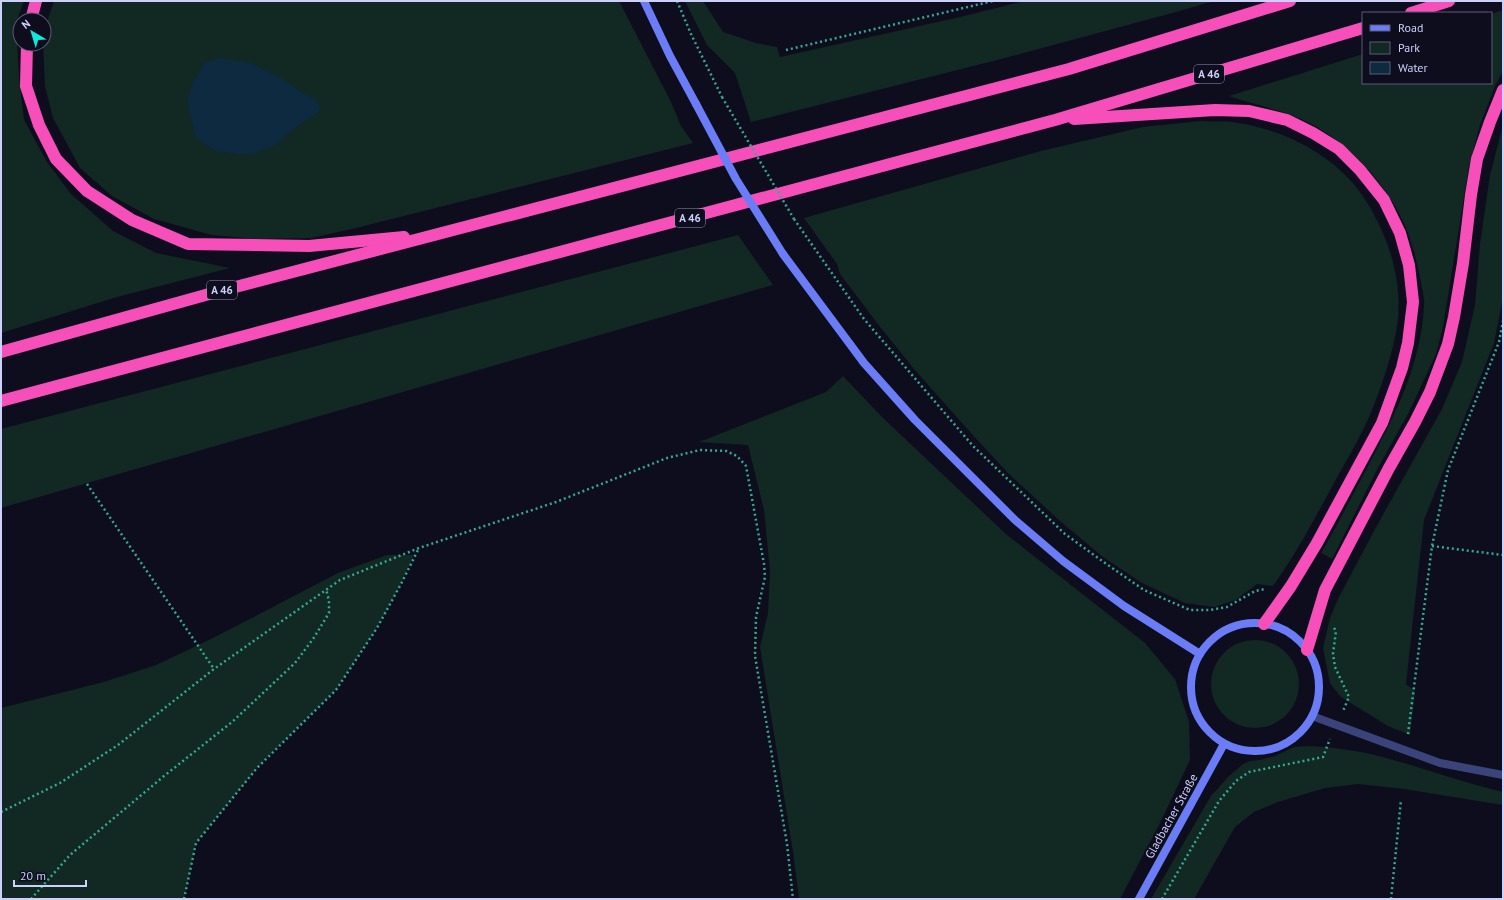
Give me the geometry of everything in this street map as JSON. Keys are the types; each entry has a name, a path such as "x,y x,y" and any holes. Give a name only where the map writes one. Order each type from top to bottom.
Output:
{"highway":[{"path":"33,12 36,1"},
{"name":"A 46","path":"1,352 220,291 1069,68 1290,1"},
{"path":"1414,12 1449,1"},
{"name":"A 46","path":"1,401 1055,120 1362,28"},
{"path":"27,52 26,86 39,125 56,159 87,191 132,220 188,244 310,246 443,233"},
{"path":"1307,650 1325,590 1430,392 1448,344 1463,263 1471,195 1478,159 1490,122 1503,90"},
{"path":"1055,120 1215,110 1249,111 1286,120 1313,133 1339,149 1360,170 1384,200 1400,233 1409,265 1413,302 1408,342 1402,368 1382,423 1317,543 1283,598 1264,624"}],"main road":[{"path":"644,1 670,56 736,179 784,254 864,363 915,420 1014,520 1063,561 1124,606 1200,654"},
{"path":"1246,624 1264,624 1281,629 1295,638 1307,650 1315,666 1318,683 1317,700 1312,716 1300,733 1283,745 1264,751 1243,751 1224,744 1210,734 1200,720 1193,704 1191,687 1193,670 1200,654 1212,640 1228,630 1246,624"},
{"name":"Gladbacher Straße","path":"1139,899 1224,744"}],"street":[{"path":"1312,716 1440,763 1503,775"}],"path":[{"path":"677,1 691,34 722,97 794,219 864,319 974,446 1065,534 1144,590 1190,610 1210,610 1227,607 1255,591 1265,589 1283,598"},
{"path":"786,50 994,1"},
{"path":"1406,751 1432,546 1448,470 1499,342 1503,321"},
{"path":"1,812 60,783 118,745 214,669 340,580 419,548 556,502 667,458 700,450 726,451 737,456 746,466 764,570 763,590 756,617 755,656 787,844 794,899"},
{"path":"87,484 214,669"},
{"path":"1432,546 1503,555"},
{"path":"184,899 196,844 257,768 336,690 377,628 402,584 419,548"},
{"path":"31,899 70,855 164,776 232,722 295,663 313,639 329,613 329,601 326,589"},
{"path":"1162,899 1219,801 1236,781 1249,772 1323,757 1349,697 1335,667 1333,654 1336,631 1329,622 1317,616"},
{"path":"1391,899 1401,800"}],"green space":[{"path":"1,1 24,1 20,12 12,12 12,52 18,52 24,120 47,162 71,194 113,231 156,253 230,268 117,297 1,333"},
{"path":"54,1 619,1 671,102 681,126 693,143 311,238 257,239 212,235 154,219 112,196 80,168 53,118 45,86 43,52 52,52 52,12 50,12"},
{"path":"685,1 703,1 723,32 756,43 777,47 780,57 960,17 1024,1 1214,1 1001,59 751,122 735,73 707,45"},
{"path":"1503,10 1503,71 1495,86 1480,125 1469,166 1443,327 1436,354 1409,412 1378,468 1332,559 1321,553 1376,451 1395,412 1411,371 1422,328 1424,303 1417,262 1408,234 1395,206 1379,183 1351,152 1329,135 1307,121 1229,96 1362,54 1362,84 1492,84 1492,14"},
{"path":"1201,121 1232,122 1250,125 1284,136 1317,152 1345,175 1367,202 1383,233 1394,266 1398,301 1398,318 1391,354 1370,415 1353,449 1297,549 1273,586 1257,584 1236,600 1214,607 1185,603 1142,583 1103,557 1060,521 1008,473 914,369 877,323 840,274 837,264 804,218 1041,151 1143,127"},
{"path":"1503,125 1503,297 1494,343 1424,520 1406,684 1415,691 1410,735 1388,726 1341,697 1330,683 1323,648 1330,618 1338,599 1442,409 1462,362 1475,305 1480,244 1490,175"},
{"path":"738,235 773,285 1,508 1,429"},
{"path":"843,376 883,418 1007,535 1145,643 1175,679 1189,722 1190,760 1160,823 1120,899 799,899 793,852 760,647 768,613 770,571 764,510 748,445 699,442 826,392"},
{"path":"387,555 414,555 401,584 377,628 336,690 257,768 196,843 184,899 1,899 1,708 104,682 156,665 213,638 338,573"},
{"path":"1255,640 1272,643 1286,653 1296,667 1299,684 1296,701 1286,715 1272,725 1255,728 1238,725 1224,715 1214,701 1211,684 1214,667 1224,653 1238,643"},
{"path":"1309,746 1348,750 1379,756 1467,783 1503,792 1503,805 1404,789 1358,784 1325,788 1278,802 1254,812 1235,827 1194,899 1151,899 1211,796 1228,777 1243,764 1250,761 1275,756 1294,747"}],"water":[{"path":"220,58 251,63 276,75 301,92 316,99 321,110 287,134 276,145 250,155 215,151 196,138 187,101 193,83 204,63"}]}
